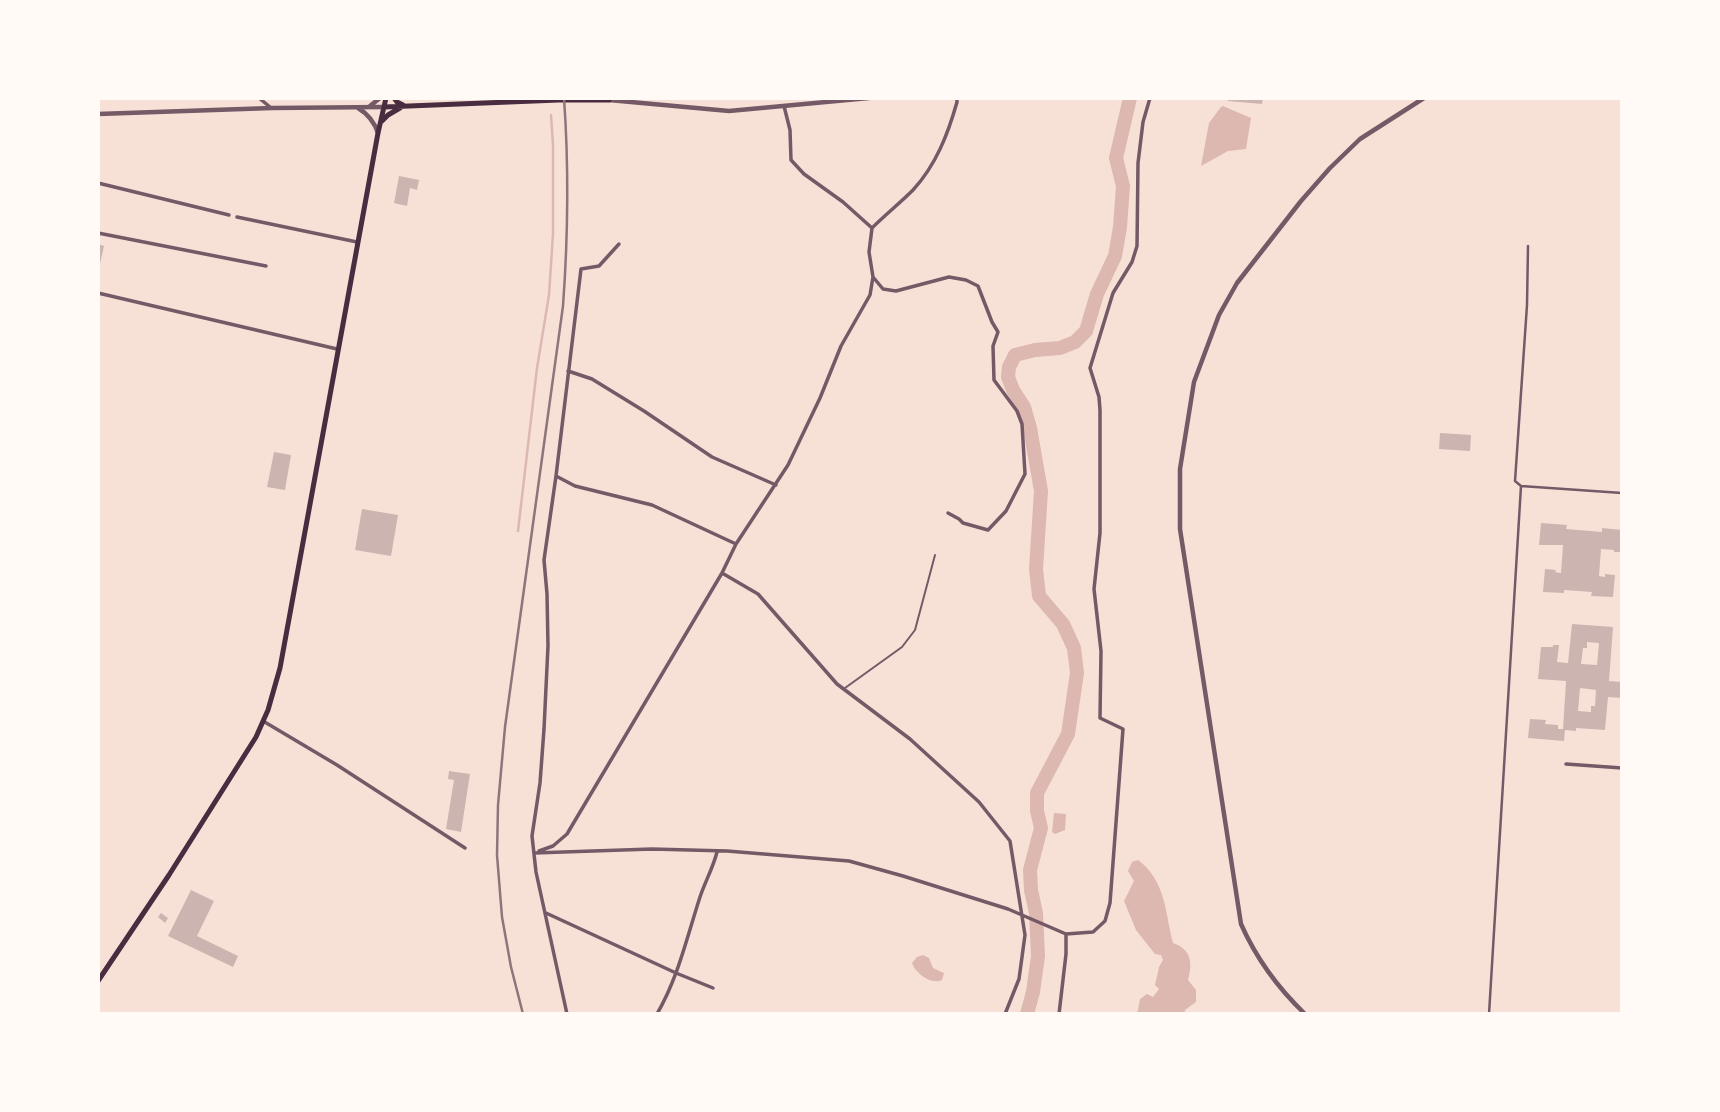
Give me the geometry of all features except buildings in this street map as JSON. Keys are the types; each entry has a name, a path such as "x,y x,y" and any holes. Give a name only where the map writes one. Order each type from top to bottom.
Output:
{"main road":[{"path":"98,981 221,795 263,721 280,668 386,98"},
{"path":"394,98 397,103 406,106"},
{"path":"384,107 608,99"},
{"path":"380,123 388,115 406,106"}],"street":[{"path":"258,98 272,108"},
{"path":"368,107 380,98"},
{"path":"608,99 729,111 869,98"},
{"path":"534,853 553,846 567,834 722,573 736,544 788,466 841,346 870,295 873,277 869,253 872,228 914,189 938,155 951,124 957,98"},
{"path":"534,853 652,849 727,851 849,861 1008,909 1066,934 1093,932 1105,921 1110,903 1123,729 1100,718 1101,651 1094,589 1100,533 1100,410 1090,368 1113,293 1132,262 1137,246 1138,163 1143,122 1150,98"},
{"path":"1304,1014 1256,954 1241,924 1180,529 1180,469 1194,382 1219,315 1237,283 1330,168 1360,139 1415,101 1424,98"},
{"path":"784,106 790,130 791,160 804,174 843,202 872,228"},
{"path":"357,107 371,117 378,133"},
{"path":"98,114 384,107"},
{"path":"98,183 229,215"},
{"path":"237,217 359,242"},
{"path":"98,233 266,266"},
{"path":"567,1014 536,872 531,836 540,783 548,646 544,560 581,269 599,266 619,244"},
{"path":"1528,246 1527,305 1515,481 1521,486 1622,493"},
{"path":"873,277 883,289 896,290 948,277 966,280 978,286 998,332 993,346 994,380 1017,411 1022,424 1025,474 1006,511 988,530 963,523 948,513"},
{"path":"98,293 339,349"},
{"path":"568,371 592,379 712,457 776,485"},
{"path":"556,476 575,486 652,505 736,544"},
{"path":"1489,1014 1521,486"},
{"path":"722,573 758,594 837,684 910,739 979,802 1010,841 1025,935 1018,979 1005,1014"},
{"path":"263,721 337,765 465,848"},
{"path":"1566,764 1622,768"},
{"path":"657,1014 676,973 717,852"},
{"path":"545,912 713,988"},
{"path":"1059,1014 1066,934"}],"lane":[{"path":"845,688 902,647 915,631 935,555"}],"shaded area":[{"path":"1223,106 1251,118 1246,149 1228,151 1201,166 1209,123"},
{"path":"1054,813 1066,814 1065,830 1055,834 1052,832"},
{"path":"1138,860 1154,877 1159,887 1173,943 1184,949 1189,957 1188,980 1196,990 1196,1002 1185,1010 1184,1014 1137,1014 1140,999 1147,994 1153,997 1159,989 1155,985 1163,960 1136,930 1124,901 1134,881 1128,871 1132,862"},
{"path":"923,955 929,958 933,968 944,973 942,980 929,980 917,971 912,963"}],"waterway":[{"path":"1027,1014 1038,956 1030,870 1041,828 1037,793 1068,734 1077,673 1074,648 1063,624 1039,596 1036,569 1041,491 1030,428 1024,407 1008,377 1009,367 1015,355 1060,348 1075,342 1086,331 1097,294 1115,256 1123,186 1116,158 1130,98"},
{"path":"518,531 537,368 549,295 553,234 551,115"}],"railway":[{"path":"523,1014 502,917 497,855 498,805 505,727 563,306 567,202 564,98"}]}
